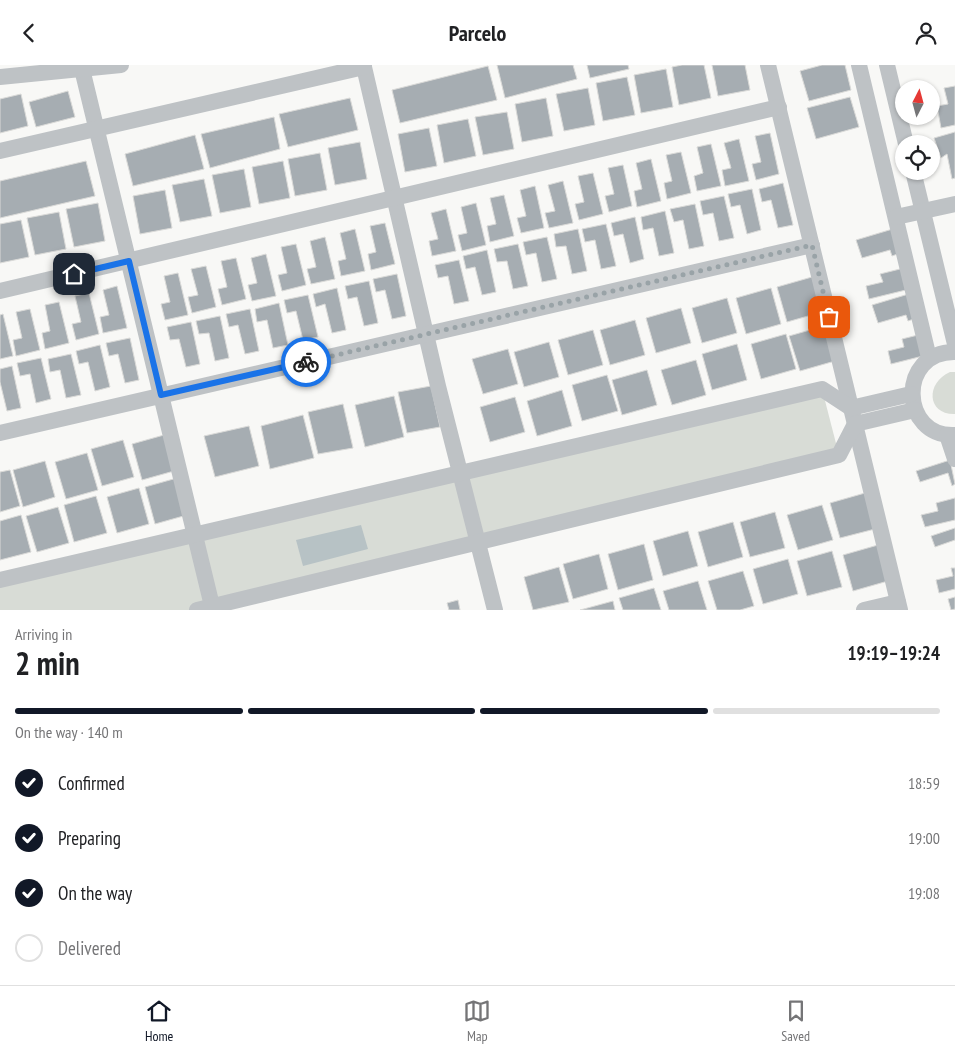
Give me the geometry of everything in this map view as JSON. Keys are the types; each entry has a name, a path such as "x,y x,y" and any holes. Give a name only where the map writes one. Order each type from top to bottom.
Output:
{"street":[{"path":"0,77 121,65"},
{"path":"768,65 899,606 864,610"},
{"path":"887,65 904,135"},
{"path":"0,151 97,130 364,66 476,543 495,610"},
{"path":"864,66 896,217 929,358"},
{"path":"82,69 195,536 208,609 839,455 853,416"},
{"path":"0,291 779,107"},
{"path":"915,180 955,344"},
{"path":"896,217 955,204"},
{"path":"0,433 812,245"},
{"path":"955,351 946,351 929,358 915,375 913,402 922,421 932,429 951,435 955,459"},
{"path":"0,580 822,389 853,416"},
{"path":"853,416 913,402"}],"shaded area":[{"path":"950,372 955,372 955,414 946,413 939,409 933,397 936,383"},
{"path":"822,389 839,455 197,610 0,610 0,580"},
{"path":"361,525 368,549 303,566 296,540"}],"building":[{"path":"497,65 573,65 577,79 505,98"},
{"path":"587,65 628,65 629,69 590,78"},
{"path":"704,65 711,98 679,105 672,67"},
{"path":"712,65 745,65 750,90 718,96"},
{"path":"822,65 845,65 851,90 809,101 800,71"},
{"path":"488,66 497,100 400,123 392,90"},
{"path":"666,69 673,107 641,113 634,75"},
{"path":"627,77 635,115 603,121 596,83"},
{"path":"955,86 955,125 941,128 940,105 948,104 944,88"},
{"path":"588,88 595,125 564,131 556,94"},
{"path":"68,91 75,117 36,127 29,102"},
{"path":"21,94 28,126 0,133 0,99"},
{"path":"850,97 859,127 816,139 807,108"},
{"path":"350,98 358,130 288,147 279,114"},
{"path":"546,98 553,136 522,142 515,104"},
{"path":"507,112 514,149 483,155 475,117"},
{"path":"274,117 280,149 210,168 201,134"},
{"path":"468,119 476,156 444,163 437,125"},
{"path":"429,128 437,166 405,172 398,134"},
{"path":"955,132 955,178 952,179 947,154 941,158 940,155 940,136"},
{"path":"770,133 779,174 756,180 752,164 761,162 755,136"},
{"path":"195,135 204,169 133,186 125,154"},
{"path":"739,139 749,181 725,186 722,170 731,168 724,143"},
{"path":"360,142 367,179 335,185 328,148"},
{"path":"711,144 721,186 697,191 694,176 703,173 697,147"},
{"path":"681,152 691,193 667,199 664,183 672,181 666,155"},
{"path":"320,153 327,190 295,196 288,159"},
{"path":"651,159 661,201 637,207 634,191 642,189 636,163"},
{"path":"86,161 95,196 0,218 0,181"},
{"path":"283,161 290,198 259,204 252,167"},
{"path":"623,165 632,206 609,212 605,196 614,194 608,168"},
{"path":"244,169 251,207 220,213 212,175"},
{"path":"593,173 603,214 579,220 575,204 584,202 578,176"},
{"path":"204,179 212,216 180,222 172,185"},
{"path":"563,181 573,223 549,228 545,213 555,211 548,185"},
{"path":"783,183 793,225 778,228 771,200 762,202 759,189"},
{"path":"535,186 544,228 521,233 517,218 526,216 520,190"},
{"path":"752,189 761,230 747,234 740,205 731,207 728,194"},
{"path":"165,190 172,228 140,234 133,196"},
{"path":"504,195 514,236 490,242 487,226 496,224 490,198"},
{"path":"724,196 734,238 719,241 713,213 703,215 700,201"},
{"path":"98,203 105,241 74,247 66,209"},
{"path":"476,203 486,245 462,251 458,235 467,233 461,207"},
{"path":"695,204 704,246 689,249 683,220 674,222 670,209"},
{"path":"446,209 456,251 432,256 429,241 438,239 431,213"},
{"path":"665,211 674,253 659,256 653,228 643,230 641,217"},
{"path":"59,212 66,249 35,255 27,218"},
{"path":"635,217 644,259 630,263 623,234 614,236 611,223"},
{"path":"21,220 29,257 0,263 0,224"},
{"path":"385,223 395,264 371,270 368,254 376,252 370,226"},
{"path":"606,224 616,266 601,269 595,240 585,242 582,229"},
{"path":"896,228 903,252 892,256 890,250 862,258 856,240"},
{"path":"355,229 365,271 341,276 338,261 346,259 340,233"},
{"path":"578,229 587,271 572,274 566,246 556,247 554,234"},
{"path":"325,237 335,279 311,284 307,269 316,267 310,241"},
{"path":"547,237 557,279 542,282 536,253 526,255 523,242"},
{"path":"296,244 306,285 282,291 278,275 287,273 281,247"},
{"path":"518,244 528,286 513,289 507,261 497,262 494,249"},
{"path":"487,250 496,292 482,295 475,267 466,269 463,256"},
{"path":"266,254 276,296 252,301 248,285 257,283 251,258"},
{"path":"236,258 246,299 222,305 218,289 227,287 221,261"},
{"path":"459,260 469,301 454,304 448,276 438,278 435,265"},
{"path":"206,266 216,307 192,313 188,297 198,295 191,269"},
{"path":"904,268 910,289 869,299 866,286 883,282 880,274"},
{"path":"178,273 188,315 165,320 161,304 170,302 164,276"},
{"path":"397,274 406,316 392,319 385,290 376,292 373,279"},
{"path":"812,277 822,312 787,322 777,287"},
{"path":"369,281 378,323 364,326 357,297 348,299 345,286"},
{"path":"117,286 127,328 103,333 100,317 109,315 103,290"},
{"path":"337,288 346,330 332,333 325,304 316,307 313,294"},
{"path":"771,288 781,324 746,334 736,298"},
{"path":"89,293 99,334 76,340 72,324 81,322 75,296"},
{"path":"912,293 919,317 908,321 906,315 878,323 872,305"},
{"path":"308,295 318,337 303,340 296,311 287,313 284,300"},
{"path":"727,298 737,333 702,343 692,308"},
{"path":"59,302 69,343 45,349 42,333 50,331 45,305"},
{"path":"279,303 288,345 273,348 267,320 257,322 255,309"},
{"path":"681,308 691,343 656,353 646,318"},
{"path":"30,309 40,350 16,356 13,340 22,338 16,312"},
{"path":"250,309 259,351 245,354 238,325 229,327 226,314"},
{"path":"3,314 13,356 0,359 0,315"},
{"path":"220,316 229,358 215,361 209,333 199,334 196,321"},
{"path":"635,320 645,355 610,365 600,330"},
{"path":"191,322 200,364 186,367 179,339 170,340 167,327"},
{"path":"824,326 835,361 800,371 789,336"},
{"path":"593,330 603,365 568,375 558,340"},
{"path":"926,333 931,354 891,364 888,351 904,347 902,339"},
{"path":"786,334 796,369 761,379 751,344"},
{"path":"130,338 139,380 125,383 118,354 109,356 106,343"},
{"path":"549,342 559,377 524,387 514,352"},
{"path":"737,344 747,380 712,390 702,354"},
{"path":"100,345 110,387 95,391 88,362 79,364 76,351"},
{"path":"508,349 518,384 483,394 472,359"},
{"path":"71,354 81,395 66,398 60,370 50,372 48,359"},
{"path":"41,358 51,399 36,403 30,374 20,376 17,363"},
{"path":"696,360 706,395 672,405 661,370"},
{"path":"12,366 21,408 7,411 0,382 0,369"},
{"path":"647,370 657,405 622,415 612,380"},
{"path":"607,375 618,411 582,421 572,385"},
{"path":"431,386 440,427 407,433 398,392"},
{"path":"562,390 572,426 537,436 527,401"},
{"path":"394,396 404,437 365,447 355,405"},
{"path":"515,397 525,432 490,442 480,407"},
{"path":"343,404 353,448 318,454 308,412"},
{"path":"303,415 314,458 270,469 261,426"},
{"path":"249,426 259,466 215,477 204,436"},
{"path":"164,435 174,471 142,480 132,444"},
{"path":"123,440 134,477 102,486 91,449"},
{"path":"87,453 98,490 66,499 55,462"},
{"path":"950,460 955,484 952,486 948,473 920,482 916,471"},
{"path":"45,461 55,497 23,507 13,470"},
{"path":"10,470 20,506 0,512 0,472"},
{"path":"177,478 187,515 155,524 145,487"},
{"path":"139,488 149,524 117,533 107,497"},
{"path":"865,493 875,529 840,538 830,503"},
{"path":"96,496 107,533 74,542 64,505"},
{"path":"955,498 955,520 925,527 921,515 938,511 936,503"},
{"path":"822,505 833,540 798,550 787,515"},
{"path":"58,507 69,543 37,552 26,516"},
{"path":"775,512 785,548 750,557 740,522"},
{"path":"21,515 31,552 0,560 0,521"},
{"path":"733,522 743,557 708,567 698,532"},
{"path":"955,528 955,540 935,547 931,536"},
{"path":"688,531 698,566 663,576 653,541"},
{"path":"644,544 653,580 618,590 608,554"},
{"path":"878,545 888,581 853,591 843,555"},
{"path":"832,551 842,587 807,596 797,561"},
{"path":"599,554 608,589 573,599 563,564"},
{"path":"788,559 798,594 763,604 753,569"},
{"path":"559,567 569,602 533,610 524,577"},
{"path":"951,568 955,568 955,589 939,593 936,580 953,576"},
{"path":"743,571 754,606 740,610 717,610 708,581"},
{"path":"698,581 707,610 669,610 663,591"},
{"path":"654,588 661,610 623,610 619,598"},
{"path":"955,597 955,609 951,610 948,599"},
{"path":"458,600 460,610 449,610 447,603"},
{"path":"613,601 615,610 580,610"}],"way so far":[{"path":"306,362 812,245 829,317"}],"route":[{"path":"74,274 129,261 161,395 306,362"}]}
